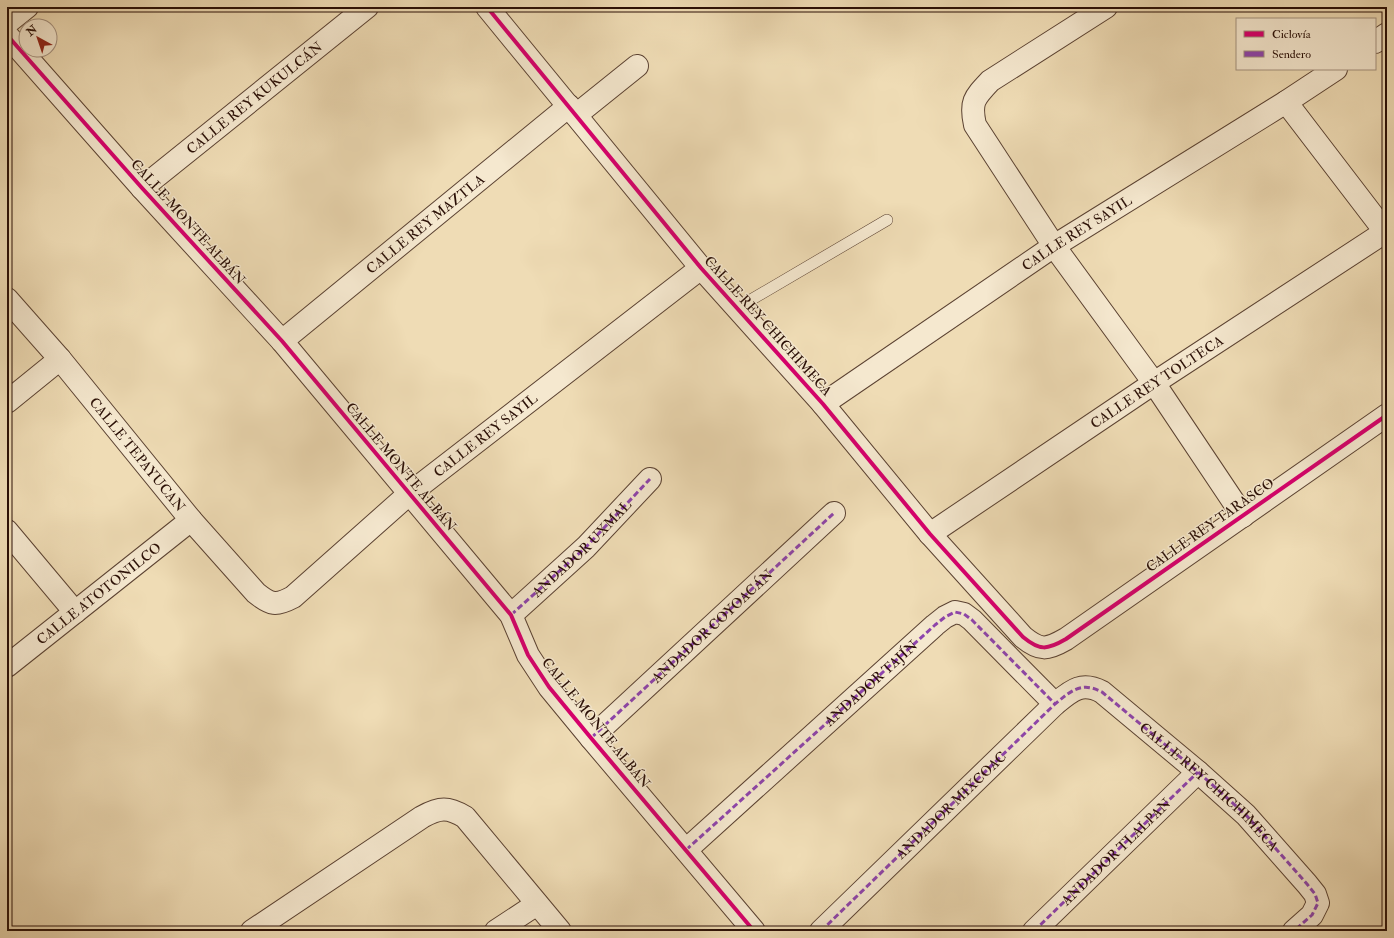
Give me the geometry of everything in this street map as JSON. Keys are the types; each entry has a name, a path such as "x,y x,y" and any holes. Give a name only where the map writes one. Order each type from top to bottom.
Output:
{"street":[{"path":"7,24 27,7"},
{"name":"CALLE REY KUKULCÁN","path":"142,188 367,7"},
{"name":"CALLE REY CHICHIMECA","path":"487,7 701,268 822,404 930,534 1022,637 1032,645 1044,648"},
{"path":"1106,7 990,81 980,91 973,104 975,125 1054,246 1154,383 1243,516"},
{"path":"1376,41 1387,34"},
{"name":"CALLE MONTE ALBÁN","path":"7,35 142,188 282,341 511,616 528,655 549,687 754,931"},
{"name":"CALLE REY MAZTLA","path":"282,341 572,111 637,66"},
{"name":"CALLE REY SAYIL","path":"822,404 1054,246 1286,102 1334,70"},
{"path":"1286,102 1386,233"},
{"name":"CALLE REY TOLTECA","path":"930,534 1154,383 1386,233"},
{"name":"CALLE REY SAYIL","path":"273,604 283,602 293,597 409,494 701,268"},
{"name":"CALLE TEPAYUCAN","path":"7,299 60,359 191,520 256,592 273,604"},
{"path":"7,402 60,359"},
{"name":"CALLE REY TARASCO","path":"1044,648 1055,645 1066,638 1387,415"},
{"name":"ANDADOR UXMAL","path":"511,616 586,547 650,479"},
{"name":"ANDADOR COYOACÁN","path":"591,738 834,513"},
{"name":"CALLE ATOTONILCO","path":"7,666 191,520"},
{"path":"7,531 75,612"},
{"name":"ANDADOR TAJÍN","path":"686,850 935,624 955,612 964,614 972,620 1055,704"},
{"name":"CALLE REY CHICHIMECA","path":"1086,687 1094,688 1102,692 1198,772 1246,815 1307,884 1315,894 1318,903 1312,915 1294,931"},
{"name":"ANDADOR MIXCOAC","path":"821,931 1055,704 1077,688 1086,687"},
{"name":"ANDADOR TLALPAN","path":"1034,931 1198,772"},
{"path":"252,931 422,817 433,811 444,808 455,811 465,817 560,931"},
{"path":"496,931 537,904"}],"lane":[{"path":"736,308 887,220"}],"marked path":[{"path":"511,615 586,547 650,479"},
{"path":"591,738 834,513"},
{"path":"686,850 935,625 945,617 955,612 964,614 972,620 1055,704"},
{"path":"821,931 1055,704 1071,692 1088,687 1102,692 1198,772 1246,815 1307,884 1315,894 1318,903 1312,915 1294,931"},
{"path":"1034,931 1198,772"}],"cycle path":[{"path":"487,7 701,268 823,404 930,534 1023,637 1034,645 1039,647 1049,647 1066,639 1387,415"},
{"path":"7,35 142,188 282,341 511,615 528,655 549,687 754,931"}]}
